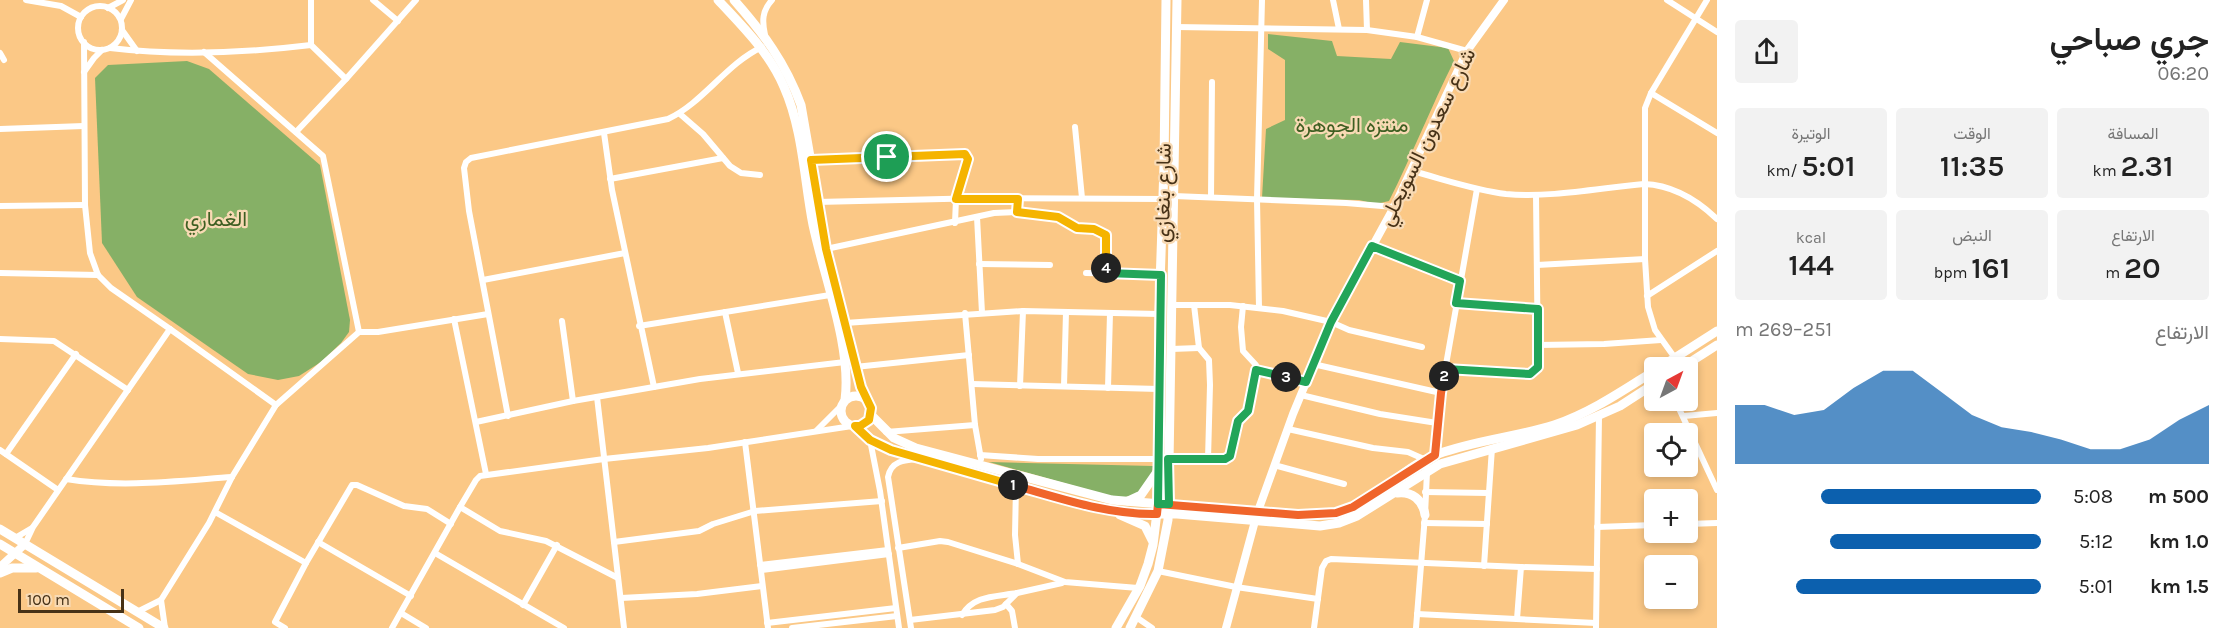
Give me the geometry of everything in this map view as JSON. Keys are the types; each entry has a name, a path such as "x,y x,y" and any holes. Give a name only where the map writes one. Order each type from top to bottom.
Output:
{"main road":[{"path":"717,0 761,47 784,86 792,108 799,136 809,206 845,362 842,417 870,440 891,450 979,476 1107,509 1141,514 1157,509"},
{"path":"734,0 771,45 793,84 801,105 826,249 855,367 865,399 871,408 871,415 865,424 853,426"},
{"name":"شارع بنغازي","path":"1130,628 1158,571 1165,542 1169,509 1163,459 1159,389 1166,0"},
{"name":"شارع بنغازي","path":"1116,628 1138,588 1153,545 1158,470 1163,459 1171,349 1177,0"},
{"name":"شارع سعدون السويحلي","path":"1258,511 1331,322 1394,207 1467,51 1504,0"},
{"path":"1677,357 1717,331"},
{"path":"1698,357 1717,345"},
{"path":"871,415 894,438 916,448 981,460 1078,492 1157,509 1258,511 1298,515 1336,513 1353,507 1435,455 1464,445 1553,425 1588,411 1644,377"},
{"path":"1169,509 1303,526 1339,523 1357,516 1440,464 1537,437 1599,416 1644,390"},
{"path":"844,402 855,396 865,399"},
{"path":"1122,502 1131,501 1142,495 1158,470"},
{"path":"1394,493 1404,492 1412,495 1420,502 1424,519"},
{"path":"1107,509 1145,526 1151,535 1153,545"},
{"path":"1226,628 1255,521"},
{"path":"0,529 164,628"},
{"path":"1,547 139,628"},
{"path":"0,573 21,567 42,570"}],"street":[{"path":"31,0 61,6 81,17"},
{"path":"89,9 91,0"},
{"path":"123,0 89,9 81,17 78,30 84,42 85,205 90,253 98,275 111,288 276,405"},
{"path":"120,19 131,0"},
{"path":"311,0 311,45 346,79"},
{"path":"373,0 398,21"},
{"path":"296,132 416,0"},
{"path":"765,36 763,15 772,0"},
{"path":"1259,308 1257,199 1262,0"},
{"path":"1333,0 1339,29"},
{"path":"1366,0 1367,30"},
{"path":"1417,37 1427,0"},
{"path":"1667,0 1717,32"},
{"path":"1674,357 1661,340 1650,317 1647,296 1644,184 1645,108 1651,93 1707,0"},
{"path":"84,73 94,58 120,38 122,30 120,19 114,11 103,5"},
{"path":"1176,27 1367,30 1417,37 1467,51"},
{"path":"122,30 137,51"},
{"path":"84,42 95,50 204,52 311,45"},
{"path":"508,416 469,211 464,168 466,162 471,158 668,119 680,114 695,103 750,53 771,45"},
{"path":"204,52 323,156 359,332"},
{"path":"1211,197 1212,82"},
{"path":"1651,93 1717,133"},
{"path":"680,114 703,134 729,166 741,173 760,175"},
{"path":"0,129 84,126"},
{"path":"1075,127 1082,198"},
{"path":"604,133 610,179 639,326 654,387"},
{"path":"811,160 965,154 968,159 956,199 955,223"},
{"path":"610,179 723,158"},
{"path":"1412,171 1477,189 1506,194 1536,195 1644,184 1661,185 1692,200 1717,219"},
{"path":"1435,455 1441,393 1477,189"},
{"path":"1446,369 1530,374 1538,367 1536,195"},
{"path":"1174,196 1394,207"},
{"path":"818,202 956,199 1164,199"},
{"path":"1017,212 1018,199"},
{"path":"0,206 85,205"},
{"path":"826,249 994,213 1017,212 1058,217 1077,228 1102,232 1106,235 1106,273"},
{"path":"976,217 982,313"},
{"path":"1372,246 1460,281"},
{"path":"1647,296 1717,251"},
{"path":"483,280 625,253"},
{"path":"1538,265 1645,259"},
{"path":"979,264 1050,265"},
{"path":"0,273 98,275"},
{"path":"1086,273 1161,275"},
{"path":"639,326 830,295"},
{"path":"1456,303 1538,309"},
{"path":"1171,305 1259,308 1331,322 1343,328 1422,347"},
{"path":"1194,305 1199,348 1209,360 1208,459"},
{"path":"981,460 1225,459 1230,456 1238,421 1248,411 1256,370 1255,363 1242,349 1243,306"},
{"path":"845,323 1023,311 1159,314"},
{"path":"1020,386 1023,311"},
{"path":"725,312 738,373"},
{"path":"1064,386 1066,312"},
{"path":"1108,388 1110,313"},
{"path":"136,612 161,600 215,512 232,477 276,405 359,332 378,332 488,314"},
{"path":"965,314 975,425 981,460 979,476"},
{"path":"454,319 486,474"},
{"path":"562,321 573,401"},
{"path":"0,567 25,544 33,527 170,329"},
{"path":"0,339 54,341 128,390"},
{"path":"1538,345 1661,340"},
{"path":"1171,349 1199,348"},
{"path":"58,490 3,452 76,354"},
{"path":"855,367 969,355"},
{"path":"476,422 597,396 738,373 845,362"},
{"path":"1313,364 1441,393"},
{"path":"1256,370 1306,382"},
{"path":"972,384 1159,389"},
{"path":"1301,395 1380,414 1437,423"},
{"path":"597,396 624,628"},
{"path":"816,430 844,402"},
{"path":"1681,411 1717,490"},
{"path":"1684,416 1717,413"},
{"path":"1417,614 1596,625 1599,416"},
{"path":"886,432 975,425"},
{"path":"392,628 476,480 486,474 708,448 853,426"},
{"path":"1288,429 1373,448 1408,452 1426,460 1416,628"},
{"path":"870,440 882,501 898,628"},
{"path":"745,442 767,625 896,608"},
{"path":"1484,566 1492,448"},
{"path":"911,628 888,482 889,471 897,463 921,459"},
{"path":"1274,465 1344,484"},
{"path":"66,479 115,484 232,477"},
{"path":"285,628 273,625 352,485 357,485 404,506 427,510 451,524"},
{"path":"1016,486 1015,535 1018,564"},
{"path":"1425,492 1488,493"},
{"path":"614,542 699,531 713,524 755,512 882,501"},
{"path":"460,507 500,531 558,545 618,578"},
{"path":"215,512 306,563"},
{"path":"1424,519 1487,524"},
{"path":"1698,524 1717,523"},
{"path":"1598,526 1644,525"},
{"path":"1,547 33,527"},
{"path":"898,548 940,541 948,542 1018,564 1065,582 1138,588"},
{"path":"318,542 411,596"},
{"path":"523,605 558,545"},
{"path":"761,567 888,552"},
{"path":"435,553 564,628"},
{"path":"1314,628 1322,568 1326,561 1331,559 1597,569"},
{"path":"1517,619 1521,567"},
{"path":"1158,571 1236,587 1318,599"},
{"path":"962,615 967,607 977,600 1065,582"},
{"path":"621,598 698,594 762,586"},
{"path":"910,620 995,610 1006,604 1017,592"},
{"path":"161,600 164,628"},
{"path":"1006,604 1012,610 1015,628"},
{"path":"401,613 426,628"},
{"path":"792,628 897,616"},
{"path":"1136,617 1152,628"}],"green space":[{"name":"منتزه الجوهرة","path":"1268,34 1332,41 1337,56 1391,59 1400,42 1448,48 1454,61 1389,201 1376,204 1359,200 1262,198 1266,129 1285,120 1285,60 1268,49"},
{"name":"الغماري","path":"187,61 209,69 320,165 350,320 349,332 321,362 299,376 278,380 248,374 137,297 102,243 95,78 108,65"},
{"path":"989,462 1153,466 1149,480 1142,490 1131,496 1117,498"}],"route":[{"path":"887,157 811,160 826,249 855,367 865,399 871,408 869,420 865,424 855,426 870,440 897,452 1071,501 1129,513 1157,514 1158,504 1169,504 1183,504 1298,515 1336,513 1353,507 1435,455 1437,423 1446,369 1530,374 1538,367 1538,309 1456,303 1460,281 1372,246 1331,322 1306,382 1256,370 1248,411 1238,421 1230,456 1225,459 1168,459 1169,504 1158,504 1161,275 1106,273 1106,235 1094,229 1077,228 1058,217 1017,212 1018,199 956,199 968,159 965,154 887,157"}]}
